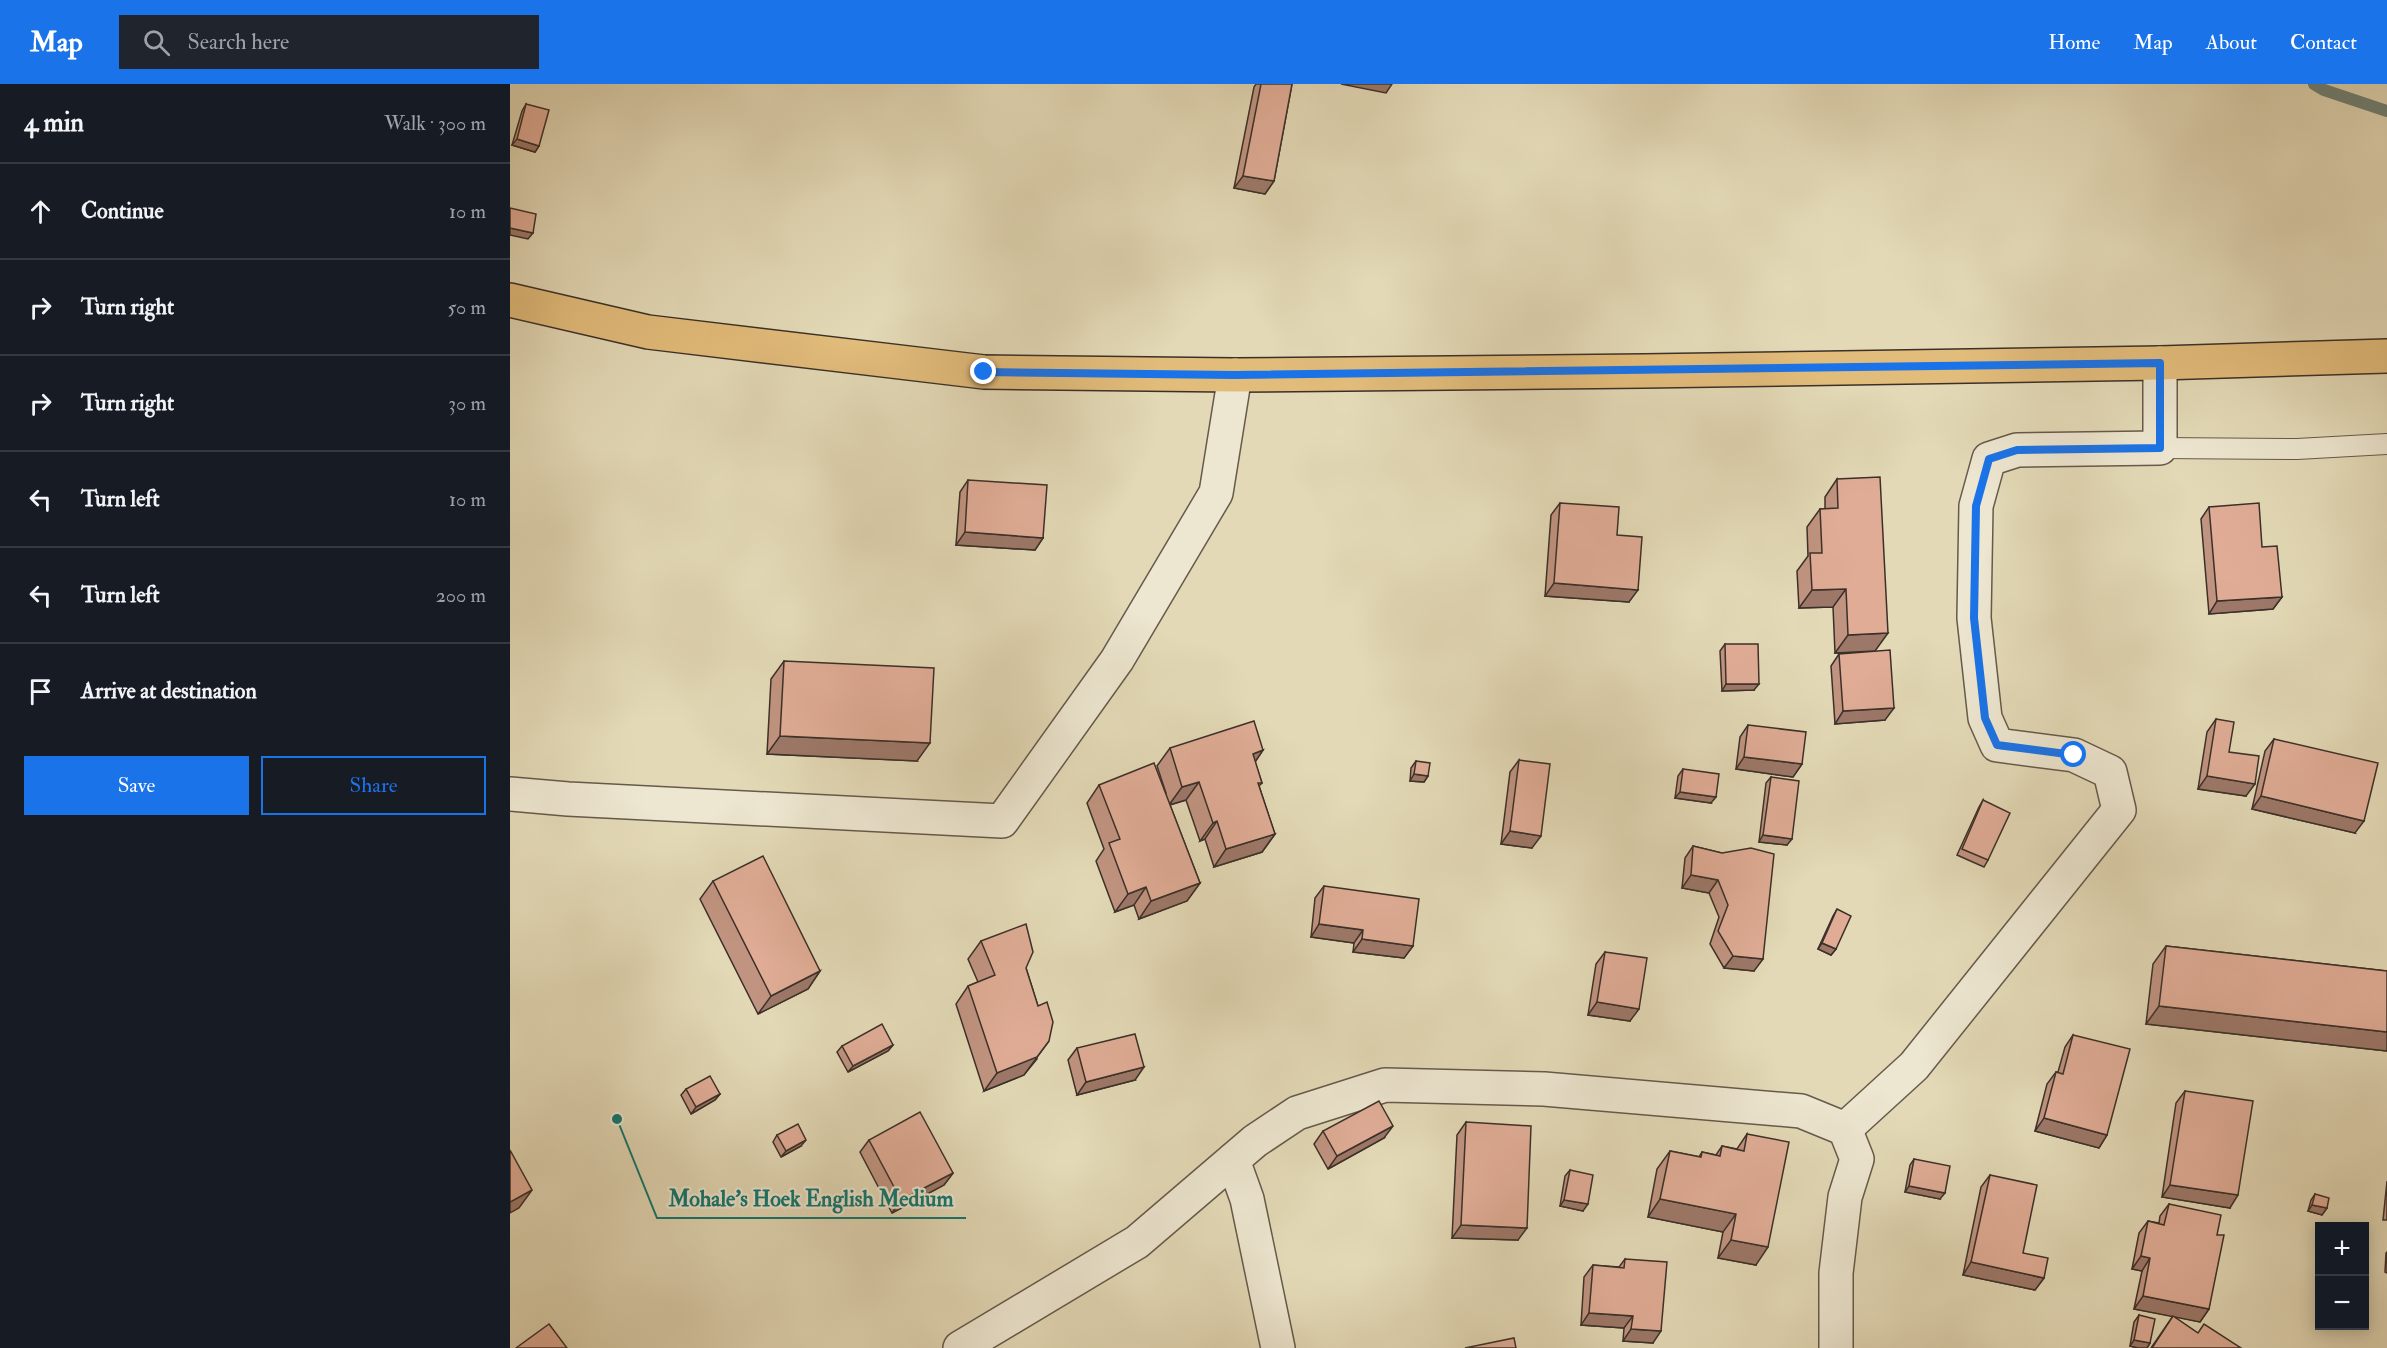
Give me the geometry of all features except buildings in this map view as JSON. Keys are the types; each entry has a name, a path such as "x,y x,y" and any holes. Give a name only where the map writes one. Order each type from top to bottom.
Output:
{"main road":[{"path":"510,300 648,332 984,372 1235,375 2160,363 2387,356"}],"street":[{"path":"1845,1128 1914,1066 2119,810 2110,771 2074,755 1997,745 1985,718 1974,618 1976,506 1989,459 2017,450 2160,448 2160,363"},
{"path":"510,794 568,799 1002,820 1117,660 1216,493 1235,375"},
{"path":"960,1348 1137,1242 1255,1141 1297,1113 1385,1085 1544,1089 1802,1111 1845,1128 1857,1159 1845,1197 1836,1273 1836,1348"},
{"path":"1233,1160 1247,1199 1278,1348"}],"lane":[{"path":"2160,448 2297,448 2387,444"}],"waterway":[{"path":"2314,84 2324,90 2387,111"}],"place":[{"name":"Mohale's Hoek English Medium","path":"617,1119"}],"route":[{"path":"984,372 1235,375 2160,363 2160,448 2017,450 1989,459 1976,506 1974,618 1985,718 1997,745 2074,755"}]}
